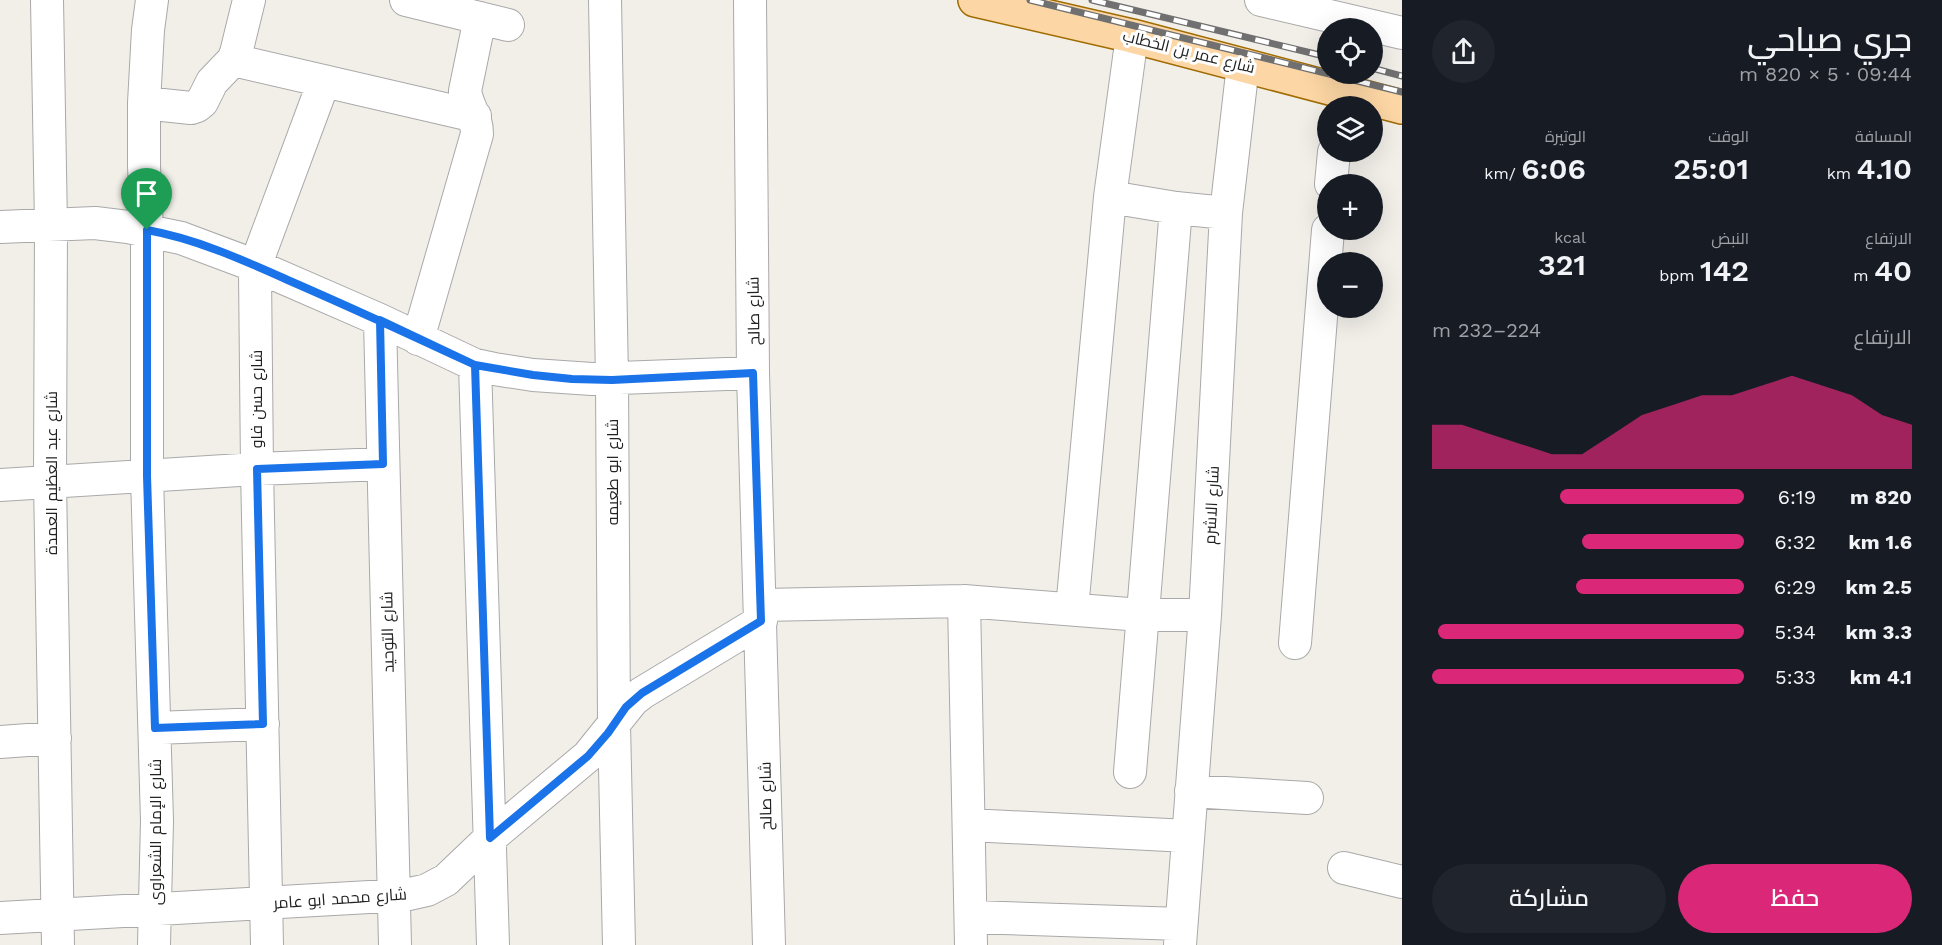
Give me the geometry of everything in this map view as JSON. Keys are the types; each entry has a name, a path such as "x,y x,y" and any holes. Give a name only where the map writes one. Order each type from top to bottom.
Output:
{"main road":[{"name":"شارع عمر بن الخطاب","path":"975,0 1132,36 1243,65 1332,96"},
{"name":"شارع عمر بن الخطاب","path":"1383,104 1402,107"}],"street":[{"name":"شارع عبد العظيم العمدة","path":"47,0 51,225 50,481 58,930"},
{"name":"شارع الإمام الشعراوى","path":"152,0 144,103 144,166 147,230 147,476 157,821 154,945"},
{"path":"144,103 191,108 202,102 212,82 233,60 240,44 249,0"},
{"path":"405,0 494,22 465,91 466,100 475,116 477,134 418,339"},
{"name":"شارع ابو طعيمه","path":"605,0 619,945"},
{"name":"شارع صالح","path":"750,0 753,373 769,945"},
{"path":"1261,0 1402,33"},
{"path":"1072,609 1110,197 1132,36"},
{"path":"233,60 475,116"},
{"name":"شارع الاشرم","path":"1180,934 1205,615 1226,213 1243,65"},
{"name":"شارع حسن فاو","path":"267,945 257,469 256,266 324,81"},
{"path":"1110,197 1176,208 1226,213"},
{"path":"1130,772 1176,208"},
{"path":"0,227 94,224 147,230 199,243 380,320 475,365 572,379 612,380 753,373"},
{"path":"1295,644 1327,240"},
{"name":"شارع التوحيد","path":"380,320 395,945"},
{"path":"475,365 494,945"},
{"path":"0,484 383,464"},
{"path":"964,601 971,931 1180,934"},
{"path":"761,613 964,601 1141,615 1205,615"},
{"name":"شارع محمد ابو عامر","path":"0,918 58,930 155,909 394,896 416,893 436,886 446,880 490,838 588,756 626,707 642,693 761,613"},
{"path":"155,728 263,724"},
{"path":"0,742 55,738"},
{"path":"1191,791 1307,798"},
{"path":"970,825 1188,836"},
{"path":"1344,868 1402,882"}],"railway":[{"path":"1030,0 1402,92"},
{"path":"1092,0 1317,54"},
{"path":"1383,71 1402,76"}],"route":[{"path":"147,230 147,476 155,728 263,724 257,469 383,464 380,320 475,365 533,375 612,380 753,373 761,621 633,700 588,756 490,838 475,365 418,339 380,320 235,257 199,243 147,230"}]}
